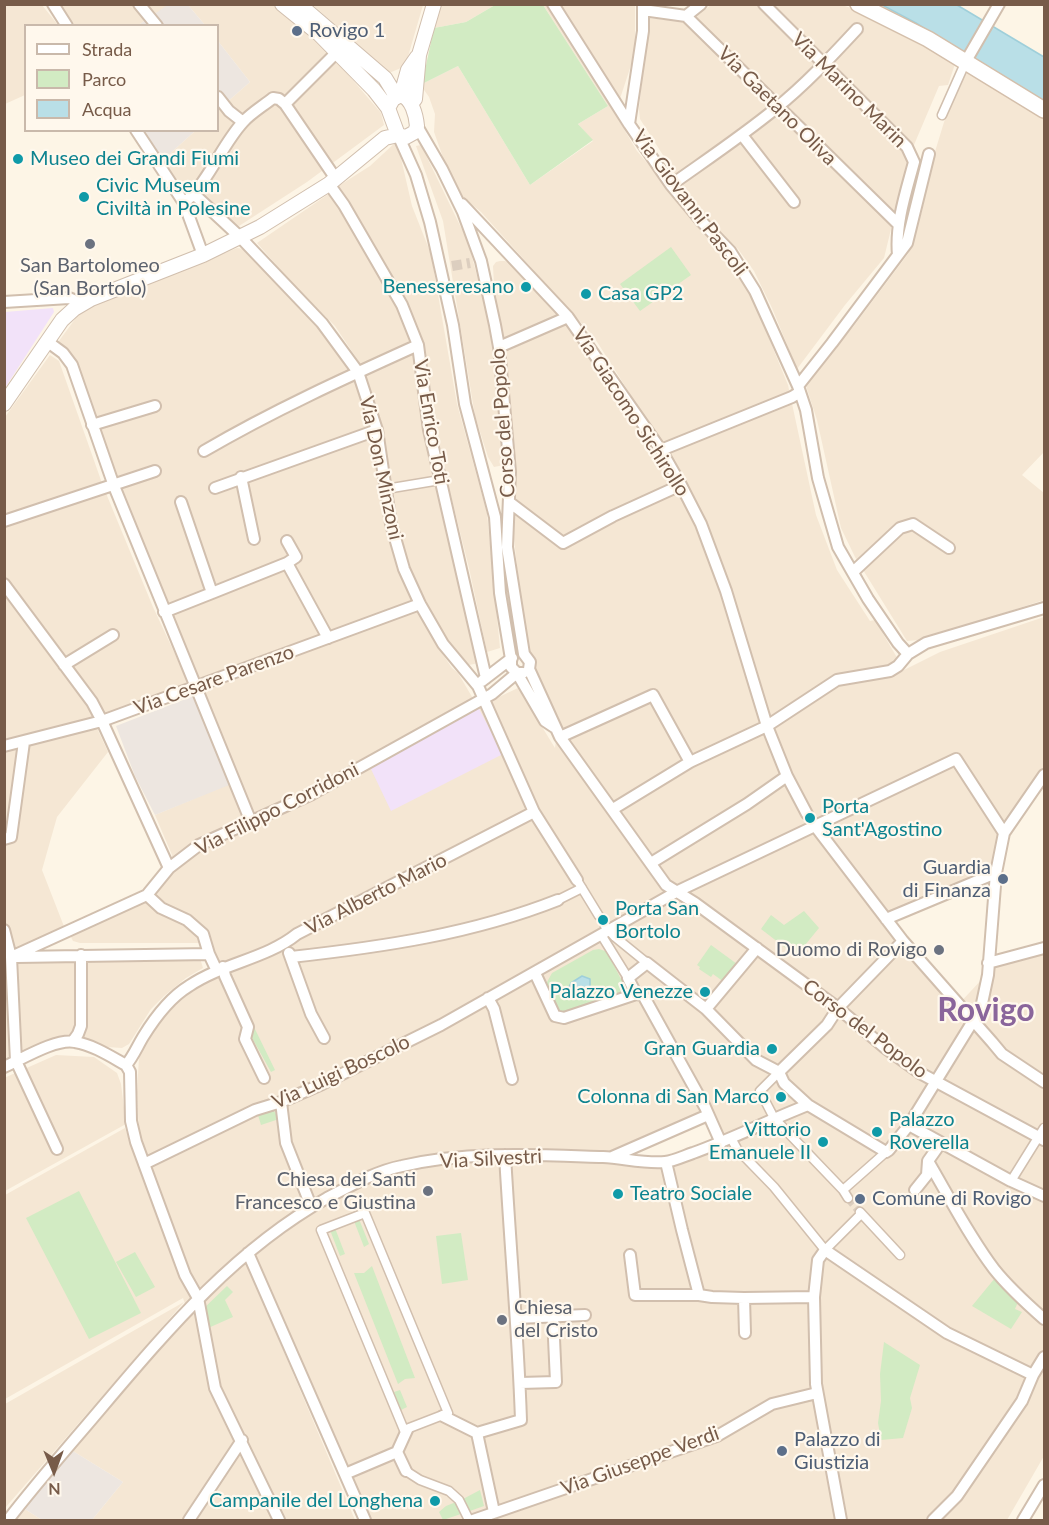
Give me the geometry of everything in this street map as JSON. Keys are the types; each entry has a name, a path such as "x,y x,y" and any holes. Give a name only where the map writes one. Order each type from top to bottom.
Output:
{"main road":[{"path":"858,4 967,59 1044,110"}],"street":[{"path":"53,4 66,24"},
{"path":"139,4 155,24"},
{"path":"282,4 319,34 385,78 403,98 417,126 415,132 406,136 392,132"},
{"path":"299,4 341,48 388,108 392,132"},
{"path":"388,108 393,99 415,99 418,55 434,4"},
{"path":"553,4 629,124"},
{"path":"643,7 686,16 700,4"},
{"name":"Via Marino Marin","path":"764,4 907,147 914,162 899,225 898,255"},
{"path":"942,114 967,59 999,4"},
{"name":"Via Giovanni Pascoli","path":"643,7 643,31 629,124 671,185 730,251 755,291 799,389 806,410 818,478 838,547 898,644 908,654"},
{"name":"Via Gaetano Oliva","path":"686,16 899,225"},
{"path":"671,185 742,135 777,107 824,65 857,29"},
{"path":"188,199 207,176 243,122 273,98 285,104 341,48"},
{"path":"385,78 399,77 408,70 418,55"},
{"path":"403,98 408,70"},
{"path":"219,98 229,111 243,122"},
{"name":"Via Enrico Toti","path":"285,104 402,305 418,345 429,430 486,678"},
{"name":"Corso del Popolo","path":"417,126 458,201 499,347 509,462 507,547 524,654 529,659 529,669 552,716 557,732"},
{"path":"138,132 188,199 203,255"},
{"path":"4,404 62,320 83,304 203,255 240,237 332,182 392,132"},
{"name":"Corso del Popolo","path":"392,132 416,175 447,267 465,404 495,517 500,592 512,659 511,667 517,673 544,722 557,732 666,885 678,891 757,948 838,1008 884,1047 934,1082 1042,1135"},
{"path":"742,135 794,202"},
{"path":"661,450 792,397 907,243 929,154"},
{"name":"Via Don Minzoni","path":"188,199 197,197 240,237 322,323 358,372 377,429 391,524 404,569 420,604 443,644 478,686 534,812 579,884"},
{"name":"Via Giacomo Sichirollo","path":"458,201 568,317 661,450 681,485 701,524 726,591 767,726 787,776 811,821 903,941 1002,1053 1044,1082"},
{"path":"4,302 69,298 83,304"},
{"path":"499,347 568,317"},
{"path":"48,342 63,353 72,365 114,486 251,822"},
{"path":"204,451 234,433 418,345"},
{"path":"92,425 155,406"},
{"path":"215,488 377,429"},
{"path":"4,521 155,471"},
{"path":"241,477 254,539"},
{"path":"386,489 440,480"},
{"path":"509,502 562,543 613,516 681,485"},
{"path":"181,502 212,593"},
{"path":"853,572 900,528 913,524 949,548"},
{"path":"164,612 287,563 296,557 287,541"},
{"path":"287,563 328,638"},
{"path":"4,584 102,721 169,868"},
{"name":"Via Cesare Parenzo","path":"4,746 102,721 420,604"},
{"path":"613,809 690,762 767,726 837,680 890,671 898,666 908,654 926,643 1044,608"},
{"path":"64,665 113,635"},
{"path":"478,686 519,654 524,654"},
{"path":"517,673 524,673 529,669"},
{"name":"Via Filippo Corridoni","path":"8,957 147,895 169,868 199,845 312,794 492,694 517,673"},
{"path":"557,732 653,695 690,762"},
{"path":"4,838 11,837 24,742"},
{"name":"Via Luigi Boscolo","path":"144,1164 255,1110 281,1102 441,1025 605,931 811,821 956,759 1004,833"},
{"path":"903,941 838,1008 827,1025 760,1091 774,1118 846,1194 909,1125 981,1008 988,975 996,873 1004,833 1044,775"},
{"path":"651,863 747,804 787,776"},
{"name":"Via Alberto Mario","path":"126,1065 144,1035 164,1010 188,986 220,969 284,944 297,934 534,812"},
{"path":"886,919 996,873"},
{"path":"291,957 413,941 519,915 558,900 579,884 599,916"},
{"path":"147,895 161,908 186,920 203,934 209,954 225,976 248,1027 245,1039 264,1078"},
{"path":"4,930 16,1061 57,1149"},
{"path":"605,931 706,1008 756,1060 779,1072 784,1083 808,1105 886,1152"},
{"path":"605,931 636,994"},
{"path":"284,944 291,957 311,1014 324,1038"},
{"path":"706,1008 757,948"},
{"path":"988,963 1044,948"},
{"path":"8,957 209,954"},
{"path":"73,1041 81,1026 81,956"},
{"path":"628,978 647,963"},
{"path":"535,973 555,1016 564,1018 636,994 643,995 721,1143"},
{"path":"488,998 494,1009 512,1079"},
{"path":"4,1067 49,1046 73,1041 99,1050 126,1065 130,1072 132,1120 136,1142 185,1275 198,1298 216,1388 279,1521"},
{"path":"281,1102 286,1143 311,1206"},
{"path":"699,1295 681,1230 666,1162 721,1143 808,1105"},
{"path":"612,1158 708,1115"},
{"path":"909,1125 940,1144 1044,1196"},
{"path":"1011,1181 1042,1135"},
{"path":"731,1138 737,1149 774,1187 825,1250 947,1334 1033,1375"},
{"path":"915,1190 927,1175 928,1161 940,1144"},
{"path":"443,1416 477,1433 521,1420 517,1318 509,1238 505,1155"},
{"name":"Via Silvestri","path":"8,1521 118,1388 198,1298 248,1253 311,1206 353,1184 400,1166 449,1158 505,1155 578,1156 666,1162"},
{"path":"928,1161 978,1247 1019,1297 1044,1319"},
{"path":"364,1213 378,1253"},
{"path":"365,1213 448,1413 404,1430 323,1230 365,1213"},
{"path":"841,1521 817,1393 814,1297 818,1260 860,1213 900,1255"},
{"path":"323,1230 340,1269"},
{"path":"248,1253 364,1521"},
{"path":"630,1255 635,1295 814,1297"},
{"path":"744,1298 745,1334"},
{"path":"517,1318 585,1316"},
{"path":"520,1383 556,1382 553,1317"},
{"path":"933,1521 957,1496 1022,1401 1044,1357"},
{"name":"Via Giuseppe Verdi","path":"471,1521 717,1436 772,1404 817,1393"},
{"path":"345,1474 397,1452 407,1430"},
{"path":"477,1433 494,1512"},
{"path":"189,1521 242,1440"},
{"path":"397,1452 406,1471 420,1480 449,1491 459,1500 471,1521"},
{"path":"1023,1521 1043,1492"}],"shaded area":[{"path":"5,4 42,5 57,24 24,24 24,95 5,104"},
{"path":"169,4 188,5 204,24 140,24"},
{"path":"59,5 169,5 140,24 74,24"},
{"path":"188,5 273,5 320,44 340,65 381,113 384,125 307,182 239,226 175,178 163,160 194,132 219,132 219,109 250,82 219,42 219,24 204,24"},
{"path":"313,5 423,5 407,60 401,68 389,73"},
{"path":"441,5 495,5 466,22 434,28"},
{"path":"543,5 635,5 635,53 615,114 637,151 742,278 788,385 816,515 837,570 870,621 875,620 899,661 880,669 850,674 768,719 705,521 680,473 594,337 481,212 463,197 445,163 434,132 435,114 422,84 458,66 530,185 593,141 578,124 608,106"},
{"path":"711,5 842,5 878,17 956,61 948,85 939,86 908,159 884,258 797,369 754,271 738,249 703,218 640,119 648,18 687,22"},
{"path":"219,42 250,82 219,109"},
{"path":"968,68 1044,116 1044,452 1022,475 1044,493 1044,600 920,640 907,641 855,557 841,528 817,420 805,383 853,327 908,254 922,211 930,168 952,96"},
{"path":"146,132 194,132 163,160"},
{"path":"397,141 412,206 431,254 457,404 487,513 500,648 487,652 441,456 426,358 419,332 385,265 337,187 370,166"},
{"path":"421,145 468,242 480,287 490,328 504,465 494,467 488,457 475,416 443,221 416,146"},
{"path":"330,193 374,257 408,331 417,369 432,467 479,663 464,666 437,629 417,588 397,530 381,429 359,362 335,326 292,283 257,243"},
{"path":"237,248 244,249 306,309 351,370 361,394 375,459 380,499 397,563 419,614 439,649 458,673 478,707 520,687 555,748 559,718 534,672 523,625 513,529 516,480 503,390 494,285 493,266 496,262 505,261 515,266 567,319 652,446 684,499 693,516 724,599 765,725 848,680 882,678 896,674 940,652 1044,617 1044,768 1005,822 994,871 881,920 957,1006 996,964 1044,949 1044,1456 1007,1520 368,1520 254,1281 355,1520 92,1520 123,1482 68,1448 188,1313 183,1298 5,1399 5,1195 125,1128 168,1247 140,1156 137,1092 139,1058 146,1040 162,1018 194,989 214,978 212,943 80,943 73,941 71,937 74,932 124,910 135,908 154,896 173,870 172,855 155,815 234,782 199,680 116,481 71,355 56,345 81,311","holes":["703,1113 723,1145 639,1164 637,1144"]},
{"path":"53,308 54,312 5,388 5,312"},
{"path":"50,355 59,361 103,486 153,607 189,684 98,716 95,724 108,752 57,817 42,870 65,929 5,953 5,417"},
{"path":"196,695 234,783 155,815 135,776 116,726"},
{"path":"478,707 503,754 391,811 370,767"},
{"path":"200,958 203,968 164,996 151,1009 129,1044 122,1048 107,1047 68,1037 5,1063 4,963"},
{"path":"56,1055 94,1057 117,1073 121,1084 126,1124 5,1191 4,1078"},
{"path":"184,1302 5,1508 5,1404"},
{"path":"68,1448 123,1482 92,1520 42,1520 20,1506"},
{"path":"20,1506 42,1520 9,1520"}],"green space":[{"path":"495,5 543,5 608,106 578,124 593,140 530,185 458,66 422,84 434,28 466,22"},
{"path":"671,247 691,275 640,311 620,284"},
{"path":"804,911 819,928 796,956 761,929 771,915 784,925"},
{"path":"711,945 737,964 724,982 713,974 711,977 697,965"},
{"path":"599,949 608,954 623,983 623,992 563,1012 559,1011 546,984 552,973 593,950"},
{"path":"230,978 275,1070 271,1072 251,1036 251,1028"},
{"path":"270,1110 274,1111 279,1119 261,1125 258,1115"},
{"path":"79,1191 141,1313 89,1339 26,1218"},
{"path":"359,1219 369,1244 364,1247 354,1221"},
{"path":"335,1228 345,1254 340,1256 330,1230"},
{"path":"461,1233 468,1280 442,1284 436,1236"},
{"path":"135,1252 155,1287 136,1297 116,1262"},
{"path":"372,1266 415,1378 405,1379 398,1384 354,1273 364,1273"},
{"path":"995,1278 1018,1302 1015,1309 1022,1312 1011,1329 972,1306"},
{"path":"227,1286 233,1292 225,1300 233,1317 206,1329 202,1310"},
{"path":"884,1342 920,1365 910,1398 912,1408 903,1438 881,1440 878,1423"},
{"path":"400,1390 407,1407 401,1410 394,1392"},
{"path":"480,1490 484,1506 467,1512 463,1499"},
{"path":"456,1502 461,1514 443,1520 439,1512"}],"water":[{"path":"882,5 957,5 1044,57 1044,101 916,23"},
{"path":"582,976 590,979 590,986 578,993 572,992 569,987 571,983"}],"tunnel":[{"path":"452,266 470,263"},
{"path":"848,1198 860,1212"}],"place":[{"name":"Rovigo 1","path":"297,31"},
{"name":"Museo dei Grandi Fiumi","path":"18,159"},
{"name":"Civic Museum Civiltà in Polesine","path":"84,197"},
{"name":"San Bartolomeo (San Bortolo)","path":"90,244"},
{"name":"Benesseresano","path":"526,287"},
{"name":"Casa GP2","path":"586,294"},
{"name":"Porta Sant'Agostino","path":"810,818"},
{"name":"Guardia di Finanza","path":"1003,879"},
{"name":"Porta San Bortolo","path":"603,920"},
{"name":"Duomo di Rovigo","path":"939,950"},
{"name":"Palazzo Venezze","path":"705,992"},
{"name":"Gran Guardia","path":"772,1049"},
{"name":"Colonna di San Marco","path":"781,1097"},
{"name":"Palazzo Roverella","path":"877,1132"},
{"name":"Vittorio Emanuele II","path":"823,1142"},
{"name":"Chiesa dei Santi Francesco e Giustina","path":"428,1191"},
{"name":"Teatro Sociale","path":"618,1194"},
{"name":"Comune di Rovigo","path":"860,1199"},
{"name":"Chiesa del Cristo","path":"502,1320"},
{"name":"Palazzo di Giustizia","path":"782,1451"},
{"name":"Campanile del Longhena","path":"435,1501"}],"district":[{"name":"Rovigo","path":"986,1011"}]}
